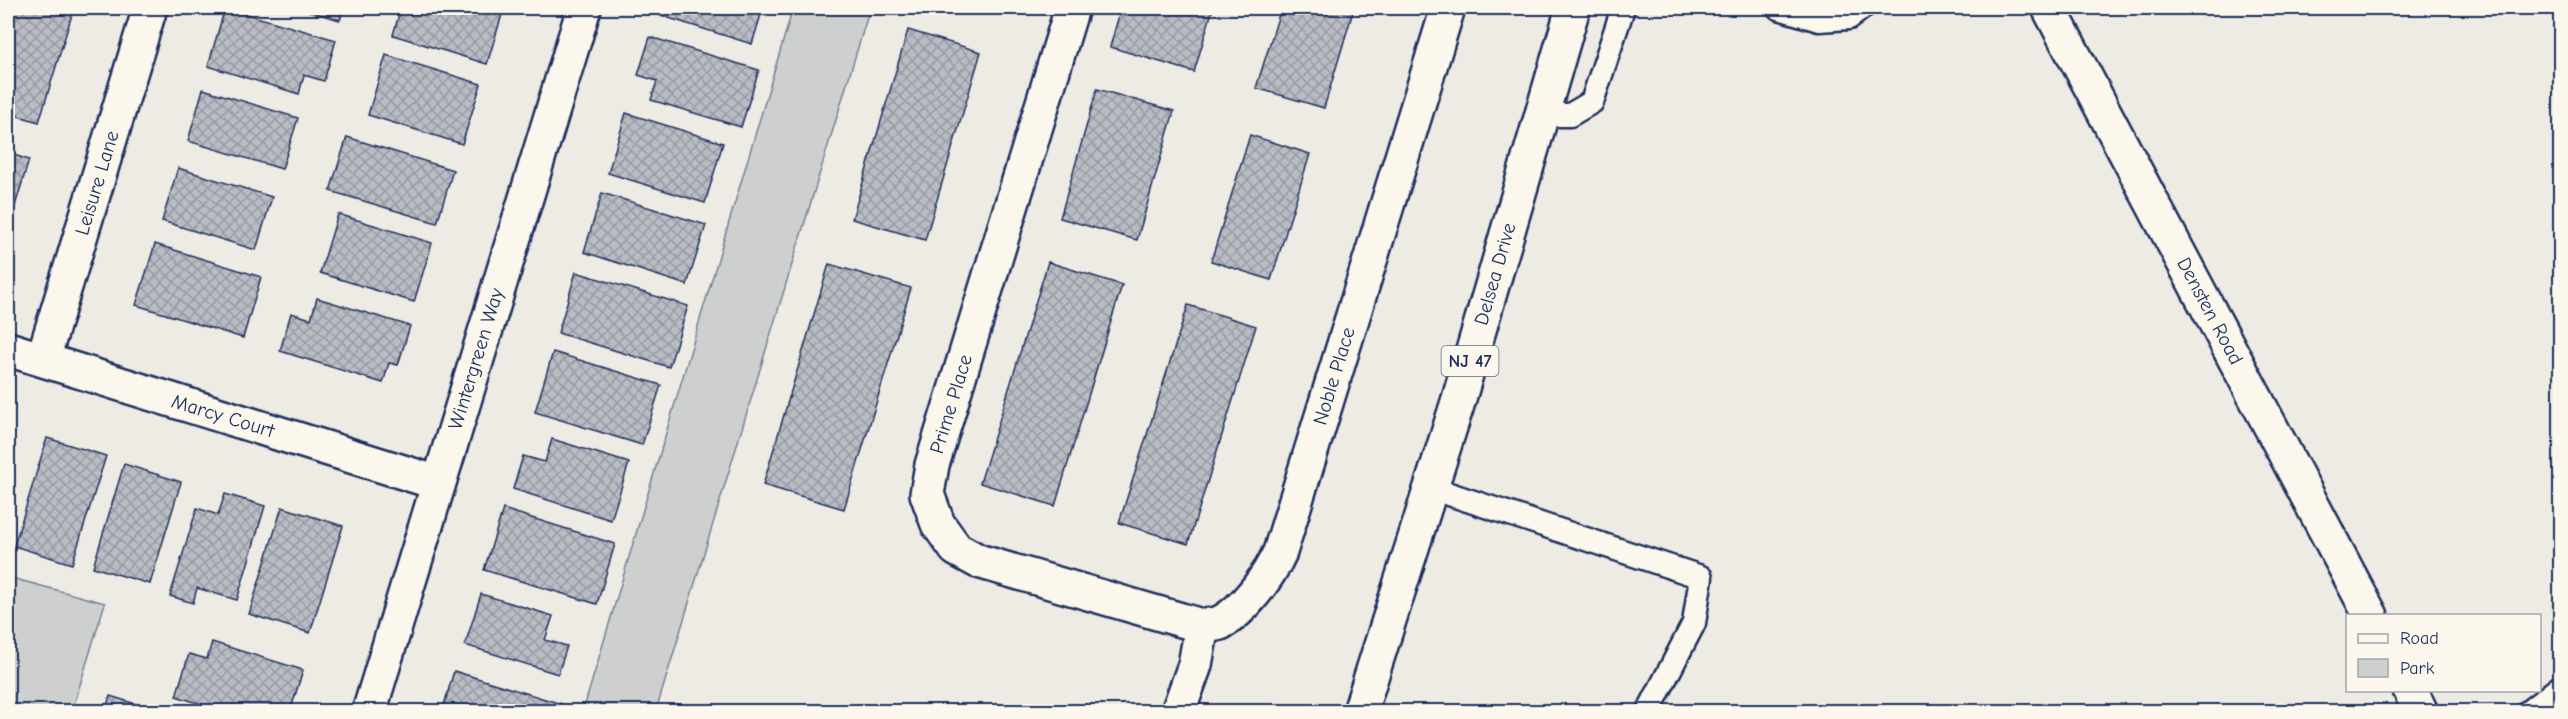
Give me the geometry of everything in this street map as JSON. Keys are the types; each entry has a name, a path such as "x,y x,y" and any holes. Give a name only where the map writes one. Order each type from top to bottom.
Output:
{"street":[{"name":"Leisure Lane","path":"43,359 150,8"},
{"name":"Wintergreen Way","path":"369,711 584,8"},
{"name":"Prime Place","path":"1072,8 932,465 927,494 938,524 956,549 978,561 1202,626"},
{"name":"Noble Place","path":"1202,626 1220,623 1250,598 1270,573 1280,552 1448,8"},
{"name":"Delsea Drive","path":"1360,711 1431,488 1573,8"},
{"name":"Densten Road","path":"2049,8 2370,614"},
{"name":"Marcy Court","path":"8,349 438,483"},
{"path":"1178,711 1195,665 1202,626"},
{"path":"2411,692 2421,711"}],"lane":[{"path":"1542,115 1570,115 1592,102 1623,8"},
{"path":"1779,8 1819,20 1850,18 1862,8"},
{"path":"1431,488 1701,578 1694,623 1648,711"},
{"path":"2528,711 2560,687"}],"green space":[{"path":"793,8 870,8 656,711 583,711"},
{"path":"8,577 105,603 72,711 8,711"}],"building":[{"path":"8,8 62,8 73,11 39,122 8,113"},
{"path":"225,8 336,40 324,81 304,75 299,94 208,66"},
{"path":"298,8 344,8 340,20"},
{"path":"401,8 504,8 487,64 393,35"},
{"path":"661,8 763,8 752,44 659,15"},
{"path":"1121,8 1213,8 1194,72 1110,47"},
{"path":"1281,8 1354,8 1324,108 1256,88"},
{"path":"908,30 981,52 925,240 852,219"},
{"path":"650,37 759,70 741,127 651,100 657,81 638,75"},
{"path":"386,55 481,84 462,144 368,115"},
{"path":"203,89 298,118 282,169 188,141"},
{"path":"1097,89 1174,111 1137,240 1060,218"},
{"path":"626,113 723,143 705,203 608,173"},
{"path":"1250,135 1310,154 1271,280 1211,261"},
{"path":"347,137 453,170 437,223 330,191"},
{"path":"8,153 29,160 8,229"},
{"path":"178,168 272,197 256,250 162,221"},
{"path":"602,193 706,225 687,285 584,252"},
{"path":"338,214 432,243 414,302 320,273"},
{"path":"155,244 261,277 243,338 136,305"},
{"path":"1048,262 1122,285 1055,506 980,483"},
{"path":"829,264 911,288 844,509 763,485"},
{"path":"576,272 688,306 669,367 558,333"},
{"path":"317,298 410,326 398,365 389,363 383,383 280,351 291,313 311,319"},
{"path":"1188,305 1256,326 1188,544 1119,523"},
{"path":"553,352 661,385 642,445 535,412"},
{"path":"47,438 106,456 72,564 14,546"},
{"path":"552,439 629,463 611,520 513,489 523,456 545,462"},
{"path":"124,464 181,482 150,584 93,567"},
{"path":"225,494 265,506 237,600 197,588 193,603 170,596 197,508 218,515"},
{"path":"282,507 343,526 310,633 249,614"},
{"path":"503,509 615,544 597,604 484,570"},
{"path":"481,594 553,616 545,640 567,646 558,674 465,645"},
{"path":"212,642 303,670 290,712 226,712 176,696 189,654 207,659"},
{"path":"454,671 568,706 566,712 442,712"},
{"path":"110,696 162,712 105,712"}]}
